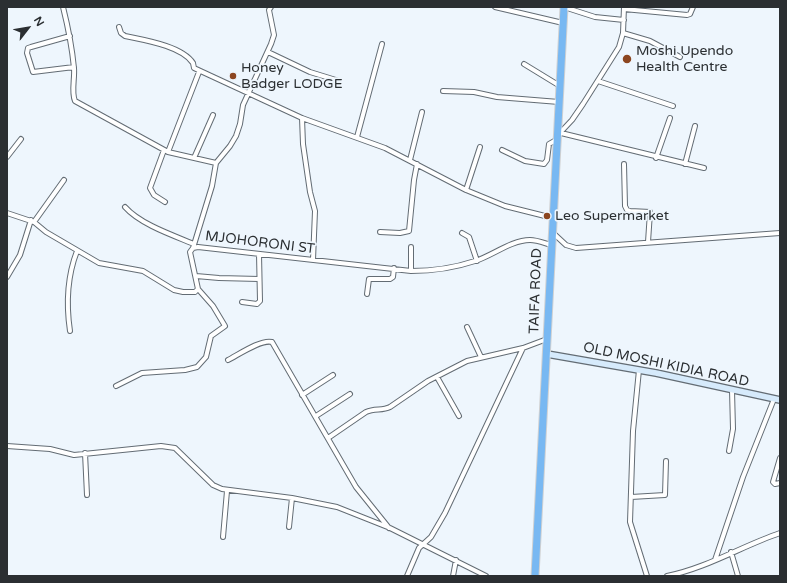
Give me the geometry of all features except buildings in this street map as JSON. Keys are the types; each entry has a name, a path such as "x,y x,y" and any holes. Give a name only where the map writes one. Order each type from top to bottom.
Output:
{"highway":[{"name":"TAIFA ROAD","path":"535,576 564,7"}],"street":[{"path":"63,7 70,36 74,67 74,97 76,102 166,151 216,163"},
{"path":"495,7 563,23"},
{"path":"564,7 595,17 624,20"},
{"path":"502,150 525,161 544,164 548,160 549,144 558,136 583,104 613,58 623,33 624,8 687,15 690,14 693,7"},
{"path":"125,207 130,213 159,230 193,246 212,186 216,163 236,136 248,94 268,52 274,35 269,8"},
{"path":"119,28 121,34 125,36 161,44 180,53 192,60 194,68 199,72 302,118 357,137 410,160 466,190 505,206 553,218"},
{"path":"623,33 650,41 680,57"},
{"path":"70,36 28,48 28,53 33,72 74,67"},
{"path":"357,137 382,44"},
{"path":"268,52 310,72 336,80"},
{"path":"524,64 561,86"},
{"path":"165,202 154,195 150,188 199,72"},
{"path":"598,80 673,106"},
{"path":"443,91 474,92 497,97 559,102"},
{"path":"410,160 422,112"},
{"path":"194,158 213,115"},
{"path":"302,118 303,144 310,192 315,211 313,260"},
{"path":"656,158 670,118"},
{"path":"685,164 695,126"},
{"path":"558,136 704,168"},
{"path":"7,157 21,139"},
{"path":"466,190 480,147"},
{"path":"380,232 400,233 409,231 417,164"},
{"path":"624,164 625,206 627,210 630,211 650,212 648,242"},
{"path":"7,277 20,255 32,221 64,180"},
{"path":"7,213 32,221 77,252 99,263 143,271 174,290 195,292 198,289 213,306 225,326 211,336 206,357 193,368 142,373 116,386"},
{"path":"552,232 570,248 780,233"},
{"path":"462,233 469,237 477,261"},
{"name":"MJOHORONI ST","path":"198,289 190,252 193,246 411,271 441,270 477,261 520,242 537,241 551,245"},
{"path":"411,247 411,271"},
{"path":"70,331 68,298 71,271 77,252"},
{"path":"242,302 259,303 259,254"},
{"path":"367,294 369,280 390,279 393,277 394,268"},
{"path":"196,276 219,278 258,278"},
{"path":"467,327 481,356"},
{"path":"328,438 366,412 372,409 384,410 390,407 437,377 467,361 481,356 523,348 548,339"},
{"path":"228,360 267,341 272,342 360,493 368,500 390,528"},
{"path":"407,576 422,544 431,537 445,513 523,348"},
{"name":"OLD MOSHI KIDIA ROAD","path":"547,354 638,370 777,400"},
{"path":"638,370 630,522 647,576"},
{"path":"302,394 333,375"},
{"path":"437,377 459,416"},
{"path":"730,451 733,429 732,390"},
{"path":"316,416 350,394"},
{"path":"715,560 742,477 777,400"},
{"path":"7,446 50,449 74,455 171,446 214,485 227,491 292,498 337,507 390,528 486,576"},
{"path":"85,453 87,495"},
{"path":"780,458 773,482 775,484 780,483"},
{"path":"631,497 662,497 665,495 667,492 666,461"},
{"path":"223,537 227,491"},
{"path":"289,527 292,498"},
{"path":"667,576 689,571 731,552 780,533"},
{"path":"731,552 738,576"},
{"path":"453,576 456,560"}],"place":[{"name":"Moshi Upendo Health Centre","path":"627,59"},
{"name":"Honey Badger LODGE","path":"233,76"},
{"name":"Leo Supermarket","path":"547,216"}]}
